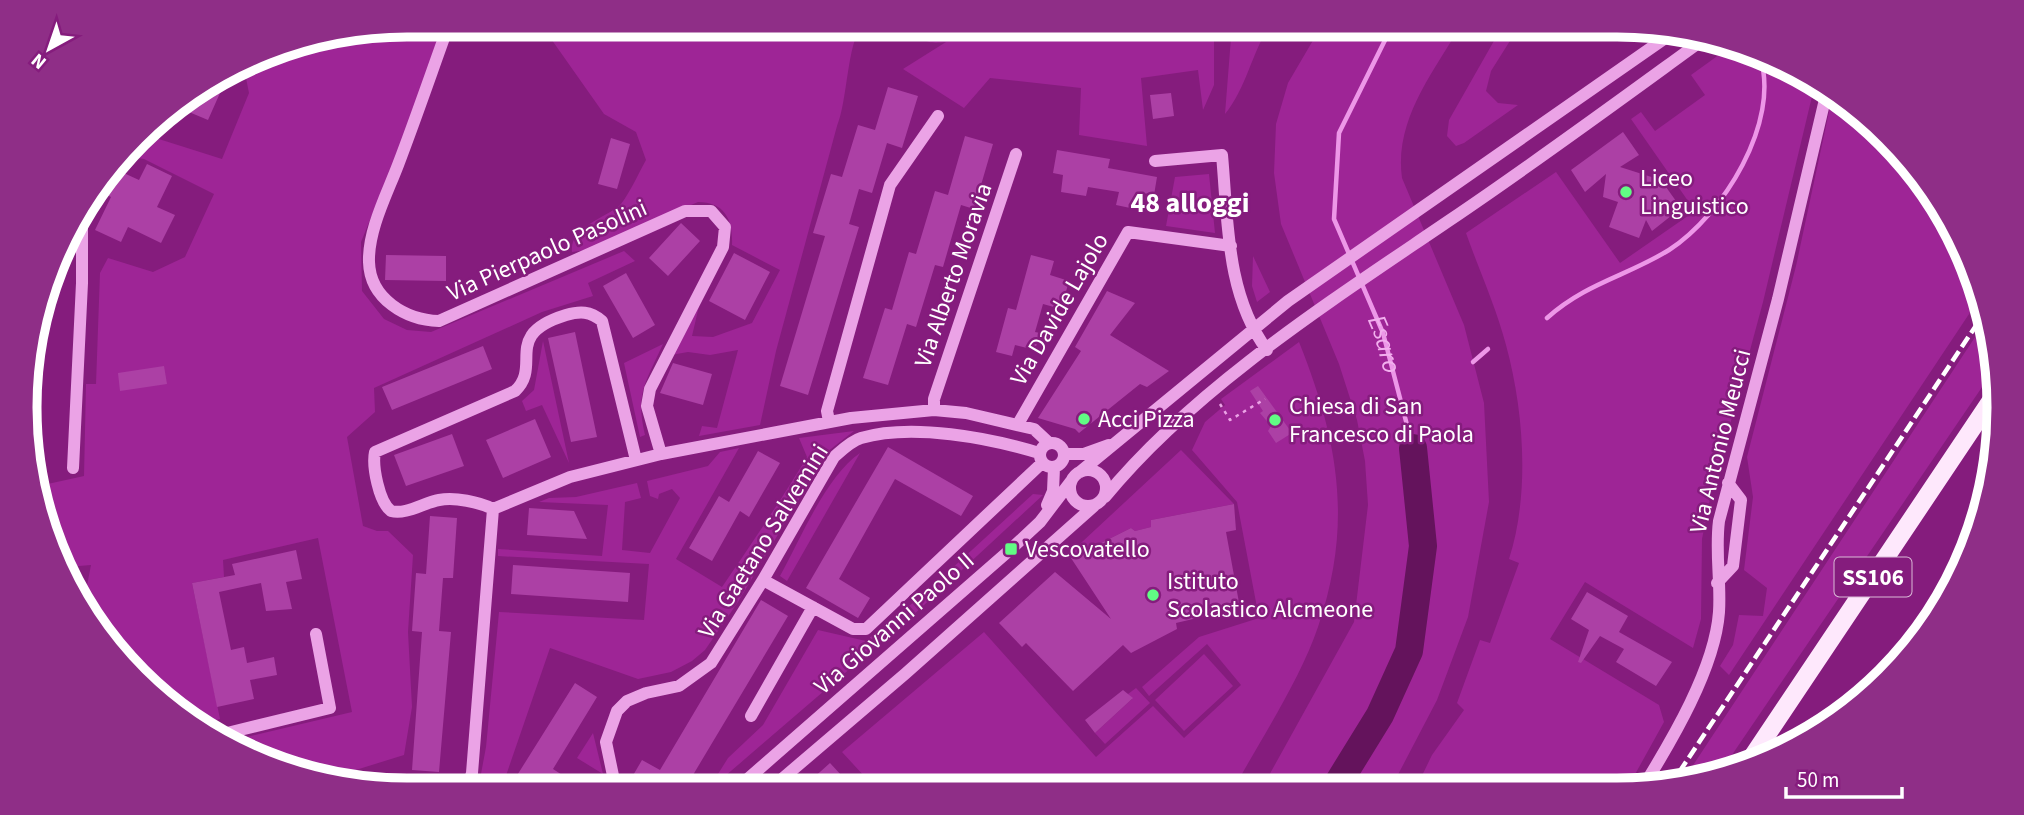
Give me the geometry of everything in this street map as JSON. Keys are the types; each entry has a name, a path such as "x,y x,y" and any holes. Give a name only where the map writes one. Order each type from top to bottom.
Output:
{"main road":[{"name":"SS106","path":"1756,751 1987,407"}],"street":[{"name":"Via Pierpaolo Pasolini","path":"444,37 380,213 369,262 374,284 399,311 420,320 439,321 685,211 711,211 725,227 723,247 650,389 647,406 661,454"},
{"name":"Via Giovanni Paolo II","path":"749,778 1040,522 1076,476 1252,330 1356,251 1512,147 1663,40"},
{"path":"1105,497 1106,486 1101,475 1091,470 1076,476 1072,498 1082,506 1094,506 1105,497 1137,457 1185,414 1267,350 1371,273 1526,169 1695,45"},
{"name":"Via Antonio Meucci","path":"1649,776 1676,730 1714,641 1719,611 1717,535 1728,483 1778,299 1825,101"},
{"path":"829,421 827,411 890,186 938,116"},
{"name":"Via Alberto Moravia","path":"934,410 934,399 1016,154"},
{"path":"1155,161 1222,155 1231,246 1240,300 1252,330 1267,350"},
{"path":"73,468 82,230"},
{"name":"Via Davide Lajolo","path":"1018,424 1128,232 1231,246"},
{"path":"636,460 602,321 585,312 556,318 539,327 528,338 524,379 515,391 375,452 374,463 384,502 390,511 399,512 441,499 482,504 494,509 570,477 661,454 829,421 934,410 1034,429 1049,443 1061,447 1064,454 1061,464 1045,461"},
{"name":"Via Gaetano Salvemini","path":"611,778 606,742 617,711 627,701 646,693 679,686 711,663 764,580 834,457 860,438 917,433 1005,443 1045,461"},
{"path":"1064,454 1084,454 1122,440"},
{"path":"1040,522 1053,491 1045,461 1049,443"},
{"path":"764,580 853,629 866,629 1045,461"},
{"path":"1717,583 1733,566 1741,500 1728,483"},
{"name":"Via Giovanni Paolo II","path":"783,778 1094,506"},
{"path":"471,778 494,509"},
{"path":"751,716 813,607"},
{"path":"229,733 330,708 316,634"}],"path":[{"path":"1220,403 1230,420 1265,399"},
{"path":"890,631 903,619"}],"shaded area":[{"path":"445,37 361,242 362,291 384,319 407,330 431,332 624,251 635,261 588,283 593,296 542,312 374,388 375,412 347,437 363,526 377,531 388,531 413,555 408,632 412,707 404,755 346,773 288,759 241,738 352,712 318,538 223,560 224,577 192,583 220,719 210,721 182,702 145,670 99,613 86,592 91,565 73,567 56,527 45,485 84,476 86,384 96,384 100,273 108,258 153,272 185,257 214,194 144,159 134,157 154,137 222,159 249,93 245,74 312,49 359,40"},
{"path":"550,37 856,37 841,115 776,351 760,425 699,436 702,426 717,428 738,350 710,355 688,352 671,355 699,306 692,336 713,337 752,323 780,270 732,245 729,220 721,209 698,202 587,250 572,252 573,243 583,229 621,204 646,160 636,132 604,114"},
{"path":"921,37 1214,37 1214,85 1203,110 1198,70 1141,78 1147,146 1079,135 1081,88 990,78 964,108 903,69 946,42 926,41"},
{"path":"1231,37 1263,37 1238,93 1225,114"},
{"path":"1315,37 1454,37 1428,79 1410,117 1401,157 1402,178 1464,325 1484,403 1489,502 1468,617 1437,700 1396,778 1268,778 1354,622 1368,505 1365,461 1357,420 1339,364 1281,224 1274,173 1276,124 1288,83"},
{"path":"1496,37 1512,37 1491,71 1486,91 1498,103 1518,105 1456,146 1447,136 1449,120"},
{"path":"1723,52 1758,65 1813,93 1763,302 1710,499 1702,539 1701,619 1693,648 1585,582 1550,639 1659,705 1664,722 1633,777 1421,778 1432,755 1464,710 1457,703 1480,640 1490,643 1519,563 1509,559 1516,534 1522,480 1517,397 1502,331 1466,233 1556,172 1620,263 1695,211 1631,119 1641,112 1655,131 1705,95 1691,75"},
{"path":"1831,105 1879,145 1911,182 1938,222 1959,266 1974,307 1729,675 1720,666 1733,645 1739,615 1763,616 1767,588 1744,570 1753,497 1747,457 1796,266"},
{"path":"1209,174 1215,233 1166,226 1175,177"},
{"path":"1253,256 1270,292 1257,302 1252,286"},
{"path":"1979,331 1986,381 1727,761 1689,771"},
{"path":"543,341 569,463 542,405 526,411 522,401 534,390"},
{"path":"1299,342 1324,414 1337,483 1335,553 1329,589 1318,627 1291,688 1240,778 866,778 842,752 984,632 1096,757 1153,706 1184,738 1241,685 1207,644 1149,696 1142,687 1199,637 1259,618 1237,502 1192,450 1205,422 1225,405 1221,399"},
{"path":"663,344 644,388 641,408 645,435 640,437 624,363"},
{"path":"854,431 827,452 738,602 705,650 692,661 671,672 638,679 550,648 505,778 480,778 486,747 499,612 644,620 649,564 498,556 498,549 602,556 608,505 539,502 549,498 576,497 637,483 641,498 625,502 622,550 650,553 680,498 672,489 659,494 658,499 650,496 647,481 708,466 720,452 739,448 676,559 722,587 807,457 799,438"},
{"path":"1181,450 1234,504 1151,520 1151,527 1135,531 1131,528 1071,558 1068,555"},
{"path":"860,453 787,581 780,576 815,510 836,477"},
{"path":"1033,494 1043,495 910,618 905,613 888,628 885,625 924,594"},
{"path":"881,628 888,636 724,777 718,774 728,758 763,725 818,630 866,641"},
{"path":"1204,654 1233,686 1184,731 1155,700"},
{"path":"1136,688 1150,703 1105,744 1095,733 1132,699 1128,694"},
{"path":"593,733 603,774 577,758"}],"building":[{"path":"888,87 918,96 902,148 887,143 872,193 859,189 849,224 859,227 808,395 780,386 825,236 813,233 831,174 842,177 858,125 875,130"},
{"path":"215,91 220,93 208,120 185,111"},
{"path":"1171,93 1174,116 1153,119 1150,95"},
{"path":"1623,132 1639,155 1620,167 1661,180 1681,208 1652,231 1646,220 1639,238 1609,227 1618,202 1603,197 1606,174 1585,192 1571,170"},
{"path":"965,136 993,144 974,209 961,205 943,267 935,265 916,327 907,324 888,385 863,378 885,308 892,310 909,252 916,254 935,191 948,195"},
{"path":"611,138 630,144 617,189 598,184"},
{"path":"1057,150 1110,159 1108,168 1157,177 1154,195 1138,192 1135,209 1116,205 1119,192 1088,187 1086,196 1061,192 1063,175 1053,173"},
{"path":"147,164 172,176 157,207 175,215 161,243 128,227 121,242 95,230 111,197 105,194 121,172 139,180"},
{"path":"681,223 700,241 668,276 649,258"},
{"path":"734,253 770,272 745,320 709,301"},
{"path":"386,255 446,256 446,281 385,280"},
{"path":"1031,255 1054,261 1050,275 1069,281 1061,309 1043,304 1035,332 1040,333 1035,350 1015,345 1012,356 996,352 1008,308 1016,310"},
{"path":"626,273 655,325 633,338 603,286"},
{"path":"1107,291 1135,303 1110,335 1169,371 1147,387 1140,384 1079,433 1075,429 1038,418 1081,351 1075,347"},
{"path":"575,332 597,437 571,442 548,338"},
{"path":"483,346 492,369 392,410 382,387"},
{"path":"673,363 712,374 703,405 660,393"},
{"path":"164,366 167,384 120,391 118,373"},
{"name":"Chiesa di San Francesco di Paola","path":"1258,386 1292,433 1276,443 1268,431 1271,426 1260,413 1263,411 1250,391"},
{"path":"535,419 551,457 503,478 486,440"},
{"path":"452,434 464,466 406,486 394,455"},
{"path":"888,447 973,496 961,516 895,479 839,579 870,598 858,618 806,588"},
{"path":"758,451 780,463 749,517 740,511 712,561 689,548 719,496 729,502"},
{"path":"1234,504 1236,530 1226,532 1240,608 1176,623 1177,629 1131,653 1123,645 1073,691 1026,643 1022,647 999,623 1055,572 1111,619 1071,558 1131,528 1135,531 1151,527 1151,520"},
{"path":"529,508 574,511 587,539 527,535"},
{"path":"430,516 457,518 453,578 443,578 439,631 451,632 439,772 412,770 422,632 412,631 416,573 426,574"},
{"path":"296,550 302,579 286,582 292,609 266,611 261,583 219,592 231,650 244,647 247,663 274,657 277,675 250,680 254,699 217,707 192,583 235,575 232,564"},
{"path":"513,565 630,573 628,602 511,594"},
{"path":"1587,592 1628,616 1619,632 1672,662 1656,686 1616,662 1624,649 1600,636 1581,663 1578,662 1589,630 1571,619"},
{"path":"761,600 788,616 691,778 632,778 642,760 660,770"},
{"path":"575,683 597,697 553,769 567,778 516,777"},
{"path":"1123,690 1133,698 1095,733 1085,720"},
{"path":"830,763 844,778 813,778"}],"waterway":[{"name":"Esaro","path":"1387,37 1339,133 1334,219 1383,333 1413,448"},
{"path":"1547,318 1577,296 1669,250 1709,214 1743,165 1755,137 1762,110 1764,83 1761,67"},
{"path":"1473,362 1488,349"},
{"name":"Esaro","path":"1341,778 1380,715 1409,651 1423,546 1413,448"}],"railway":[{"path":"1679,773 1977,323"}],"place":[{"name":"Liceo Linguistico","path":"1626,192"},
{"name":"Acci Pizza","path":"1084,419"},
{"name":"Chiesa di San Francesco di Paola","path":"1275,420"},
{"name":"Vescovatello","path":"1011,549"},
{"name":"Istituto Scolastico Alcmeone","path":"1153,595"}],"district":[{"name":"48 alloggi","path":"1190,202"}]}
